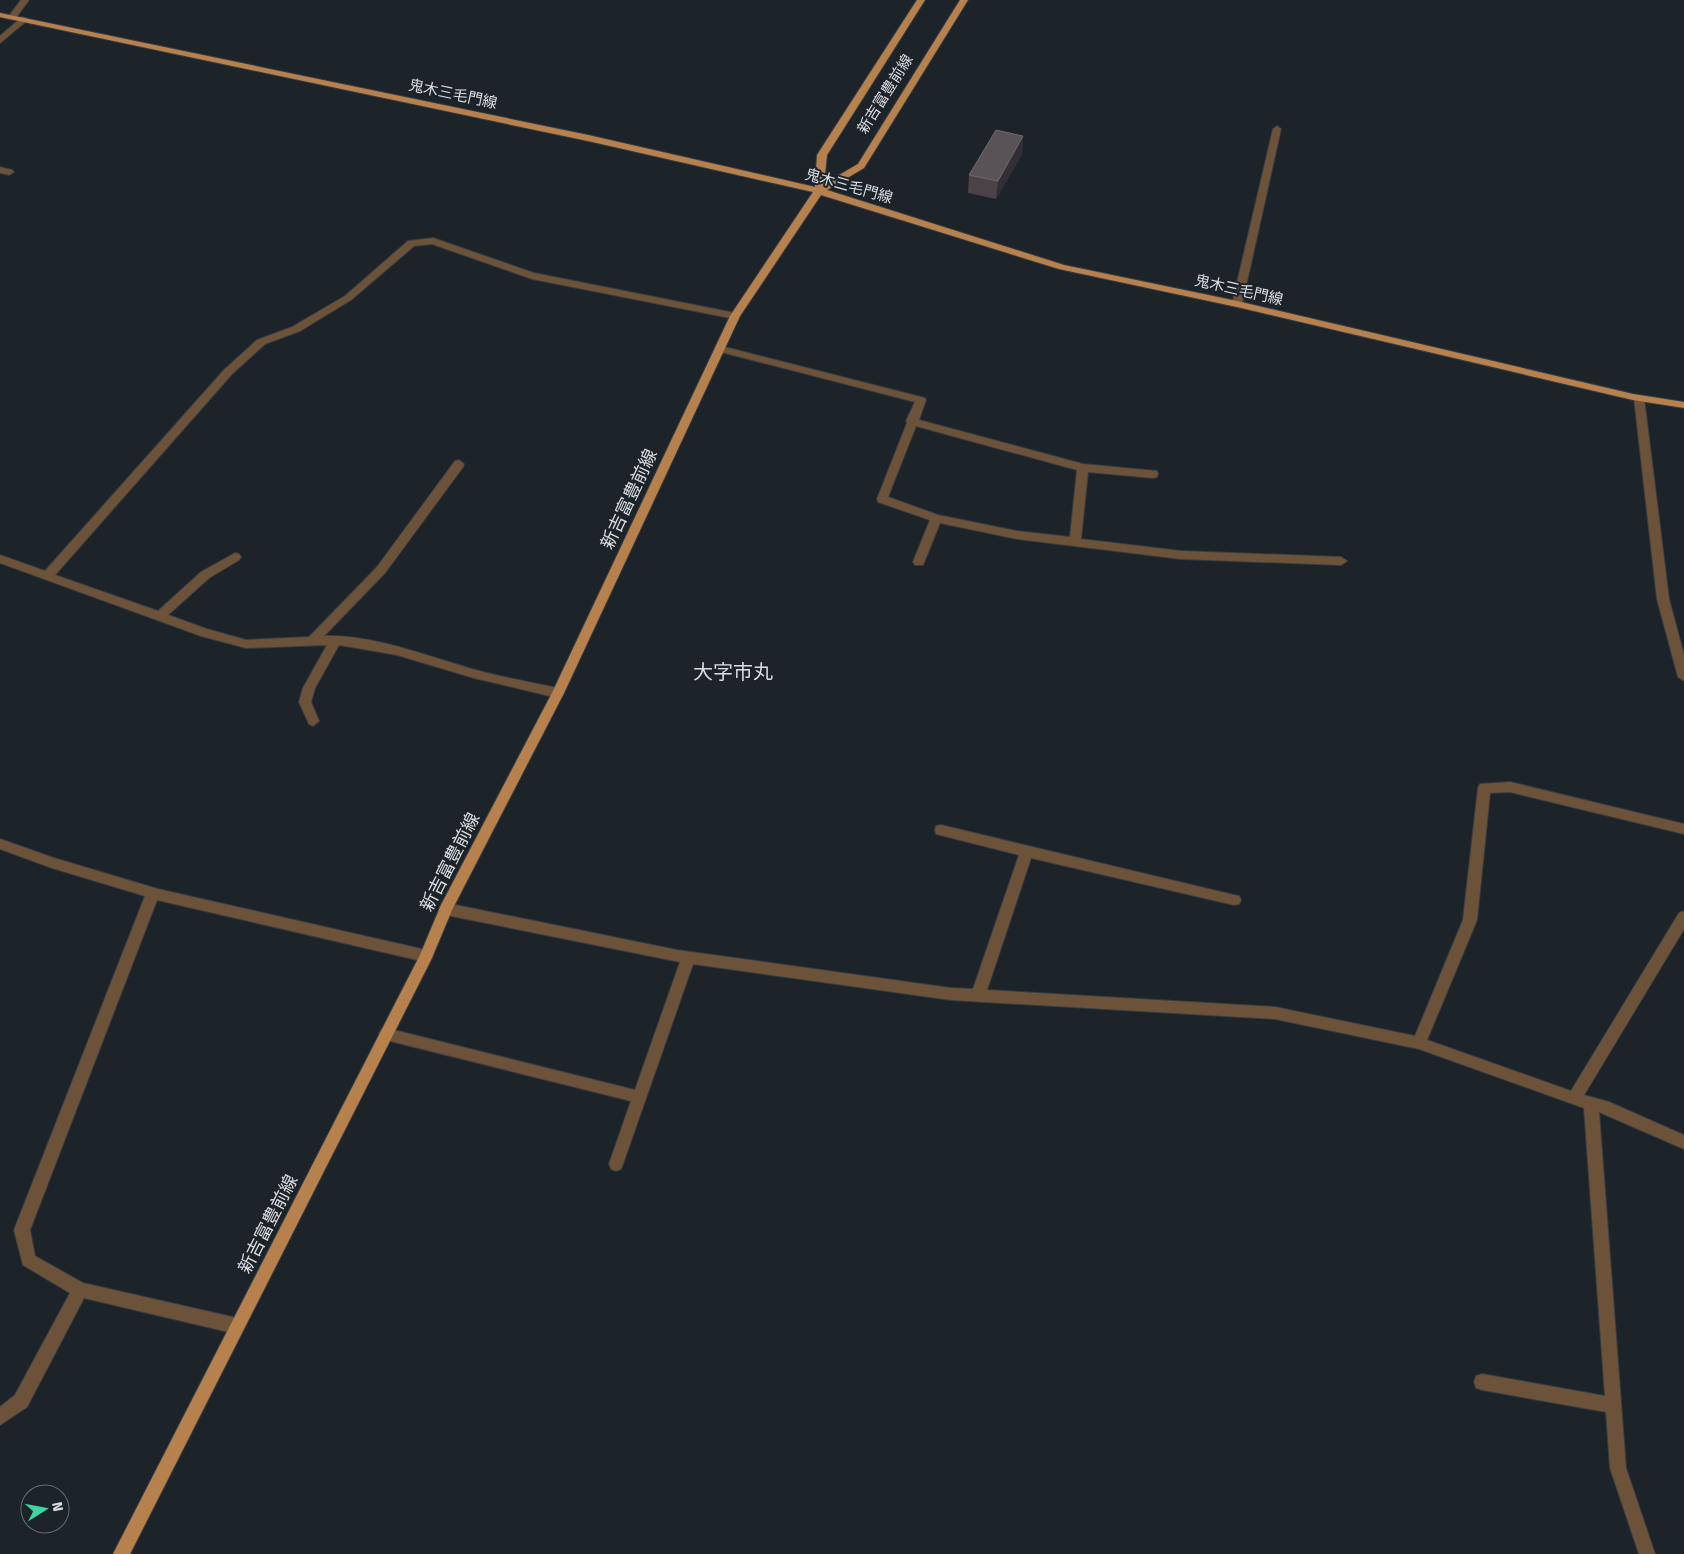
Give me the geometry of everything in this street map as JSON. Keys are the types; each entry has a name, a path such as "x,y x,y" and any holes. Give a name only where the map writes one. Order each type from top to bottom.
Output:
{"main road":[{"name":"新吉富豊前線","path":"819,191 822,155 921,0"},
{"name":"新吉富豊前線","path":"121,1554 426,956 446,909 558,693 736,316 819,191 860,166 964,0"},
{"name":"鬼木三毛門線","path":"0,15 578,136 819,191 1062,267 1237,304 1639,398 1684,405"}],"street":[{"path":"12,17 26,0"},
{"path":"0,40 26,19"},
{"path":"1237,304 1277,129"},
{"path":"48,575 228,372 260,342 296,329 348,298 411,244 433,241 532,276 736,316"},
{"path":"721,349 920,400 882,499 936,518 1017,536 1181,555 1341,561"},
{"path":"1639,398 1663,599 1684,677"},
{"path":"911,420 1083,468 1153,474"},
{"path":"312,641 381,570 459,464"},
{"path":"1075,542 1083,468"},
{"path":"919,562 936,518"},
{"path":"160,616 205,575 236,557"},
{"path":"0,558 205,633 246,644 336,640 397,651 474,674 558,693"},
{"path":"312,722 306,702 309,688 336,640"},
{"path":"1419,1043 1470,920 1484,788 1510,787 1684,829"},
{"path":"941,830 1234,900"},
{"path":"0,844 35,857 153,892 426,956"},
{"path":"978,996 1027,852"},
{"path":"153,892 22,1230 28,1260 80,1290 237,1326"},
{"path":"446,909 689,958 951,994 1275,1013 1419,1043 1591,1103 1684,1142"},
{"path":"1574,1098 1684,917"},
{"path":"616,1164 689,958"},
{"path":"386,1034 640,1098"},
{"path":"1591,1103 1618,1468 1647,1554"},
{"path":"0,1417 21,1401 80,1290"},
{"path":"1482,1382 1613,1405"}],"building":[{"path":"996,130 1023,136 998,181 969,175"}],"district":[{"name":"大字市丸","path":"733,672"}]}
